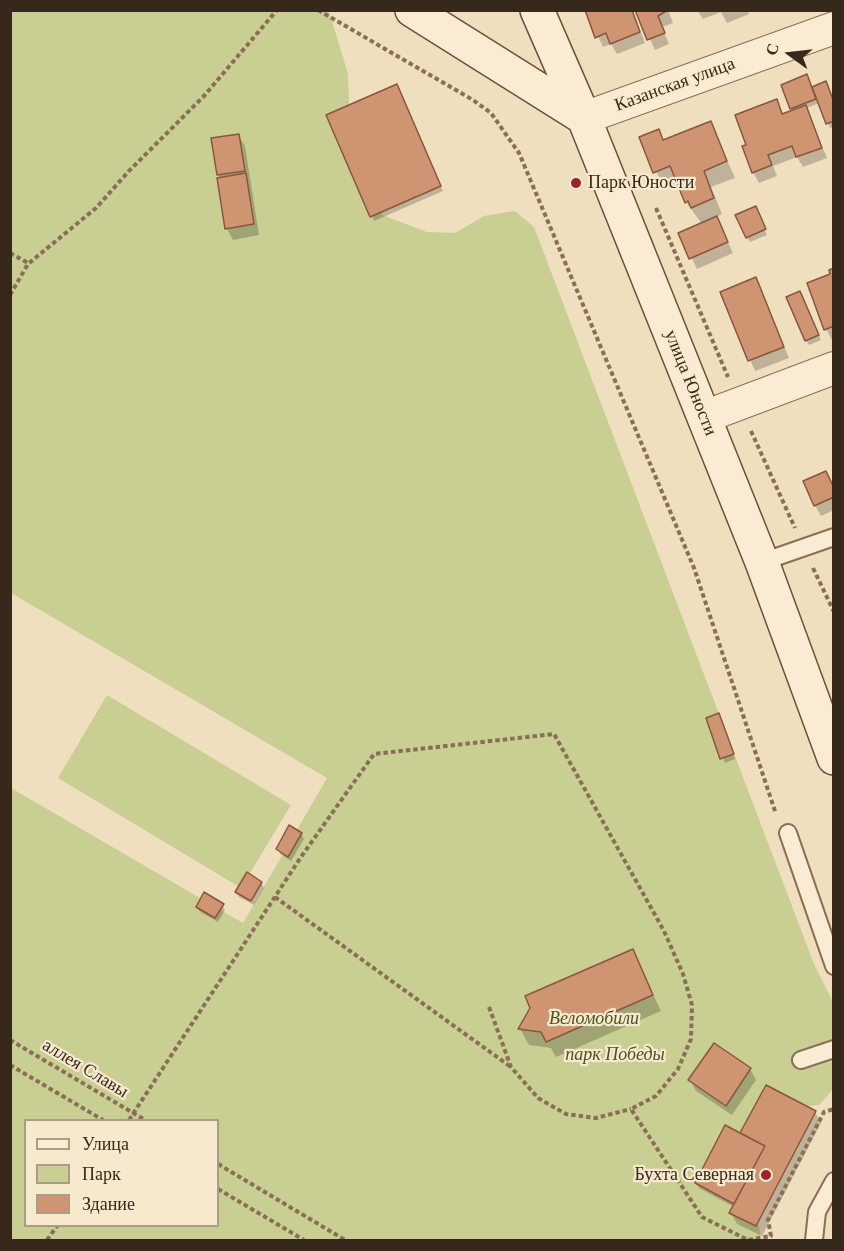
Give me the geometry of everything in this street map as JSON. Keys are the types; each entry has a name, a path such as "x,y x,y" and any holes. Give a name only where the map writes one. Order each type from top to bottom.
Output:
{"main road":[{"path":"412,10 584,118"},
{"name":"улица Юности","path":"537,10 584,118 762,562 834,758"}],"street":[{"name":"Казанская улица","path":"584,118 834,28"},
{"path":"704,417 834,368"}],"lane":[{"path":"762,562 834,537"},
{"path":"788,833 834,966"},
{"path":"801,1060 834,1049"},
{"path":"814,1240 816,1212 834,1181"}],"path":[{"path":"10,295 28,264 96,208 129,171 204,96 277,10"},
{"path":"318,10 492,113 519,153 694,568 783,835 788,833"},
{"path":"10,253 28,264"},
{"path":"739,404 834,612"},
{"path":"130,1119 275,897 375,754 554,734 664,931 683,974 692,1005 691,1039 678,1069 656,1096 631,1110 596,1118 566,1113 538,1098 511,1067 275,897"},
{"path":"489,1007 511,1067"},
{"name":"аллея Славы","path":"10,1040 143,1119"},
{"path":"10,1065 101,1119"},
{"path":"631,1110 702,1217 748,1240 772,1238 768,1220 824,1112 834,1109"},
{"path":"219,1165 345,1240"},
{"path":"219,1190 304,1240"},
{"path":"47,1240 56,1227"}],"green space":[{"path":"11,11 329,11 348,74 350,128 365,175 382,215 427,232 455,233 484,216 515,211 534,227 814,964 833,1002 833,1089 819,1105 799,1107 754,1193 761,1240 11,1240 11,788 243,923 327,778 11,593"},
{"path":"107,695 291,805 241,888 58,778"}],"building":[{"path":"585,10 632,10 640,32 610,44 606,33 595,38"},
{"path":"635,10 668,10 658,16 665,33 647,40"},
{"path":"807,74 816,99 790,109 781,85"},
{"path":"826,81 834,102 834,121 826,124 812,87"},
{"path":"397,84 441,186 370,217 326,115"},
{"path":"777,99 782,114 806,105 822,148 796,157 792,146 768,155 772,165 752,173 742,146 746,145 735,115"},
{"path":"711,121 727,161 704,171 714,198 691,208 688,201 685,203 670,166 653,173 639,137 659,129 663,140"},
{"path":"239,134 245,171 217,175 211,138"},
{"path":"246,173 254,224 225,229 217,178"},
{"path":"756,206 766,229 746,238 735,215"},
{"path":"717,216 728,242 689,259 678,233"},
{"path":"834,268 834,326 824,330 807,283 830,274 829,270"},
{"path":"756,277 784,347 748,361 720,292"},
{"path":"800,291 819,335 805,341 786,297"},
{"path":"826,471 834,488 834,497 814,506 803,481"},
{"path":"719,713 734,754 720,759 706,718"},
{"path":"289,825 302,833 288,857 276,849"},
{"path":"247,872 262,882 251,901 235,892"},
{"path":"204,892 224,904 215,918 196,907"},
{"path":"633,949 653,995 546,1042 541,1032 518,1029 530,1008 525,996"},
{"path":"714,1043 751,1068 726,1106 688,1080"},
{"name":"Бухта Северная","path":"766,1085 816,1111 756,1226 729,1213 765,1146 740,1133"},
{"path":"725,1125 765,1146 734,1204 695,1183"}],"place":[{"name":"Парк Юности","path":"576,183"},
{"name":"Бухта Северная","path":"766,1175"}],"park label":[{"name":"Веломобили","path":"594,1019"},
{"name":"парк Победы","path":"615,1055"}]}
